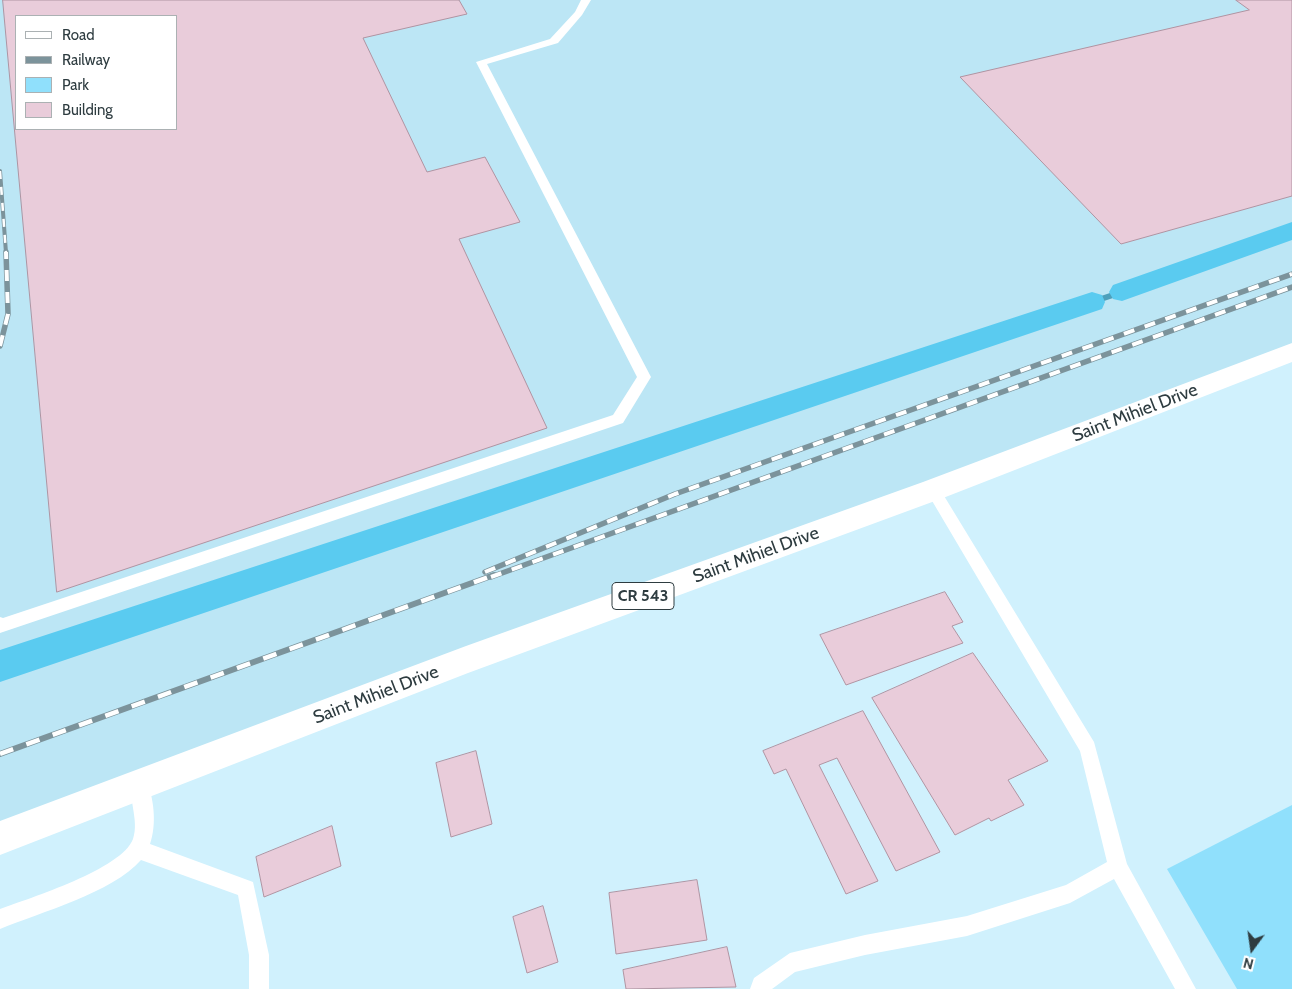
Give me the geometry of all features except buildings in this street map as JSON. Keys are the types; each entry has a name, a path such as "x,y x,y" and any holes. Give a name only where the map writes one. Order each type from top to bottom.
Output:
{"main road":[{"name":"Saint Mihiel Drive","path":"0,838 466,660 933,490 1289,353"}],"lane":[{"path":"0,624 0,626 618,419 644,377 481,62 554,41 579,14 586,0"},
{"path":"933,490 1088,748 1118,867 1186,989"},
{"path":"0,919 110,875 138,849 146,825 140,785"},
{"path":"138,849 246,889 259,955 258,989"},
{"path":"760,989 761,985 790,963 865,944 967,926 1070,893 1118,867"}],"shaded area":[{"path":"0,0 1292,0 1292,350 0,839"}],"green space":[{"path":"1292,805 1292,989 1237,989 1167,869"}],"waterway":[{"path":"1122,292 1292,231"},
{"path":"1092,302 1122,292"},
{"path":"0,666 1092,302"}],"railway":[{"path":"0,171 6,253"},
{"path":"0,346 8,314 6,252"},
{"path":"485,572 675,494 1292,274"},
{"path":"491,577 1292,287"},
{"path":"0,754 494,575"}]}
